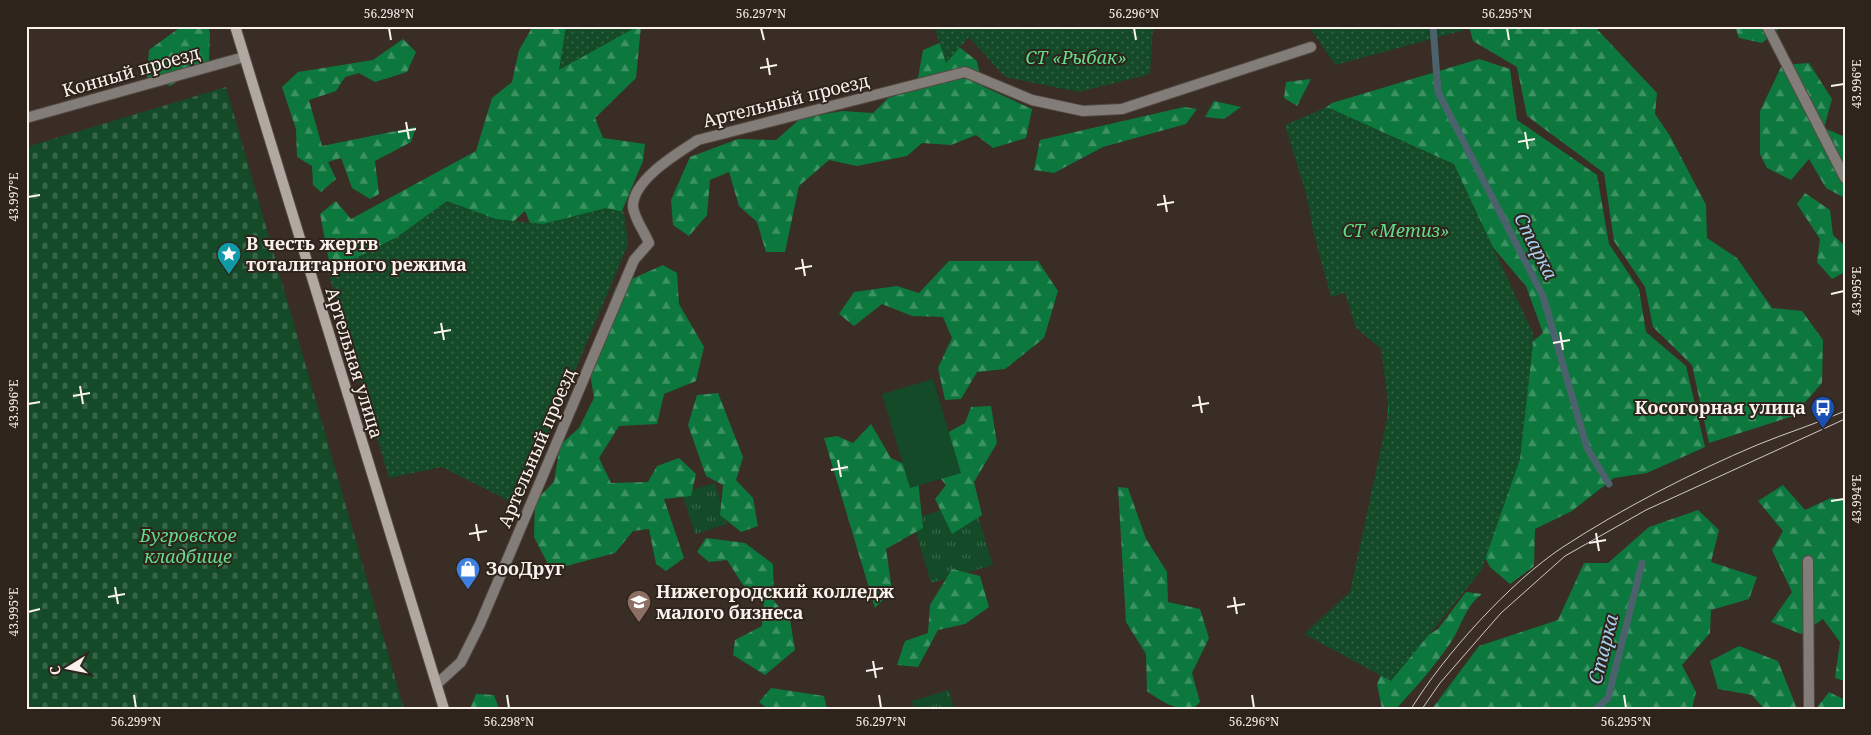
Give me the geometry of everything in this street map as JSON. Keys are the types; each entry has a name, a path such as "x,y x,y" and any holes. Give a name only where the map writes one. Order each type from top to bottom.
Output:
{"street":[{"name":"Артельная улица","path":"235,26 444,709"},
{"path":"1767,26 1845,178"},
{"name":"Артельный проезд","path":"437,684 460,662 480,624 634,260 649,243 633,208 638,188 668,160 698,140 965,72 1032,100 1083,111 1122,109 1311,47"},
{"name":"Конный проезд","path":"26,118 244,57"},
{"path":"1808,561 1809,709"}],"green space":[{"path":"182,26 208,26 210,33 209,62 170,86 147,78 149,50"},
{"path":"533,26 641,26 636,78 595,118 603,138 645,144 643,161 616,225 542,253 525,211 487,246 334,286 320,214 336,201 351,219 476,151 492,98 512,82 519,50"},
{"path":"566,26 638,26 559,70"},
{"name":"СТ «Рыбак»","path":"934,26 1153,26 1150,74 1079,92 1005,77 969,37 946,63"},
{"path":"1309,26 1463,26 1465,30 1335,65"},
{"path":"1469,26 1594,26 1657,93 1655,114 1670,136 1706,205 1707,238 1737,258 1772,308 1802,311 1823,340 1822,383 1793,416 1709,443 1692,365 1653,327 1645,287 1614,241 1604,173 1527,116 1517,67 1473,41"},
{"path":"1735,26 1782,26 1762,43 1739,38"},
{"path":"403,39 416,52 407,72 375,82 359,73 345,77 336,91 309,100 322,146 416,127 411,142 375,161 379,194 370,199 352,188 341,158 328,162 336,179 321,192 313,185 312,166 297,157 296,129 282,87 298,72 373,60"},
{"path":"949,39 977,61 982,86 1032,109 1026,138 993,148 976,135 951,145 922,143 907,156 857,166 829,160 799,186 785,252 766,252 757,222 739,206 729,172 710,180 707,215 689,236 673,225 671,200 690,157 738,139 776,140 801,118 842,111 873,113 888,98 916,89 923,50"},
{"path":"1479,59 1510,69 1517,120 1597,175 1609,244 1639,289 1646,332 1686,366 1705,447 1647,473 1614,478 1572,511 1535,529 1534,566 1510,584 1490,567 1455,498 1358,593 1384,474 1391,358 1479,385 1543,333 1526,286 1454,202 1296,129 1332,103"},
{"path":"1809,63 1832,99 1824,128 1845,137 1845,198 1826,188 1809,159 1791,180 1767,168 1760,154 1760,111 1782,65"},
{"path":"1311,79 1297,106 1284,98 1286,82"},
{"name":"Бугровское кладбище","path":"226,87 404,709 26,709 26,147"},
{"path":"1214,101 1241,107 1224,119 1205,117"},
{"path":"1184,107 1197,109 1186,124 1103,147 1054,173 1034,170 1040,140"},
{"name":"СТ «Метиз»","path":"1327,107 1454,164 1534,335 1520,459 1481,571 1391,681 1304,634 1350,592 1389,410 1381,349 1356,328 1345,293 1331,297 1313,231 1307,197 1285,125"},
{"path":"1805,193 1830,210 1833,235 1845,246 1845,272 1832,279 1817,262 1820,239 1797,204"},
{"path":"447,201 496,219 543,224 606,208 624,212 628,244 519,506 442,467 389,478 328,272 397,237"},
{"path":"949,261 1038,261 1058,291 1044,338 1005,369 977,372 961,399 945,400 938,368 952,338 943,317 912,316 882,304 854,326 839,314 854,292 897,286 919,293"},
{"path":"663,265 677,273 679,304 704,347 696,381 664,394 657,424 619,426 599,458 611,483 648,482 657,466 679,458 696,474 691,496 664,499 684,558 666,571 656,564 649,529 633,531 615,553 551,570 534,537 535,501 554,482 560,445 579,428 594,398 590,373 606,340 602,323 616,286"},
{"path":"933,379 961,473 910,488 882,394"},
{"path":"718,393 743,457 736,480 753,498 758,526 741,532 720,515 723,485 706,476 688,425 697,395"},
{"path":"991,406 997,443 974,482 982,515 952,534 935,499 946,485 932,468 940,437 965,423 971,407"},
{"path":"871,424 891,458 917,470 923,528 886,549 892,590 875,608 824,438 837,436 853,443"},
{"path":"715,483 727,524 695,534 682,493"},
{"path":"1783,485 1805,510 1831,498 1845,500 1845,681 1835,678 1840,642 1823,619 1801,634 1771,622 1792,592 1772,550 1783,531 1758,501"},
{"path":"1118,487 1128,488 1146,539 1167,572 1168,602 1200,609 1209,638 1192,673 1200,702 1193,709 1179,708 1168,704 1147,691 1146,654 1126,622"},
{"path":"973,500 993,565 931,583 912,519"},
{"path":"1698,510 1719,530 1711,562 1757,577 1749,599 1711,610 1710,633 1682,665 1696,692 1692,709 1432,709 1479,646 1558,620 1584,563 1608,563 1649,527"},
{"path":"706,538 745,543 773,564 774,601 790,620 795,650 765,675 733,655 735,640 762,626 764,601 743,585 727,560 709,562 697,552"},
{"path":"952,569 980,576 989,607 965,624 938,630 918,667 897,665 905,641 928,633 930,605"},
{"path":"1466,592 1482,594 1468,610 1445,651 1425,677 1396,709 1382,709 1377,684 1388,659 1438,629"},
{"path":"1739,646 1778,661 1797,709 1764,709 1752,695 1718,689 1710,661"},
{"path":"771,688 824,696 827,709 768,709 759,702"},
{"path":"949,690 954,709 914,709 912,701"},
{"path":"1829,692 1845,700 1845,709 1816,709"},
{"path":"476,694 494,695 499,709 470,709"}],"waterway":[{"name":"Старка","path":"1433,26 1438,92 1543,296 1587,448 1609,484"},
{"name":"Старка","path":"1596,709 1608,698 1642,563"}],"tram line":[{"path":"1411,709 1441,666 1500,599 1563,547 1633,505 1708,467 1757,445 1845,411"},
{"path":"1422,709 1440,683 1501,613 1565,556 1646,510 1845,419"}],"place":[{"name":"В честь жертв тоталитарного режима","path":"229,275"},
{"name":"Косогорная улица","path":"1823,429"},
{"name":"ЗооДруг","path":"468,590"},
{"name":"Нижегородский колледж малого бизнеса","path":"639,623"}]}
